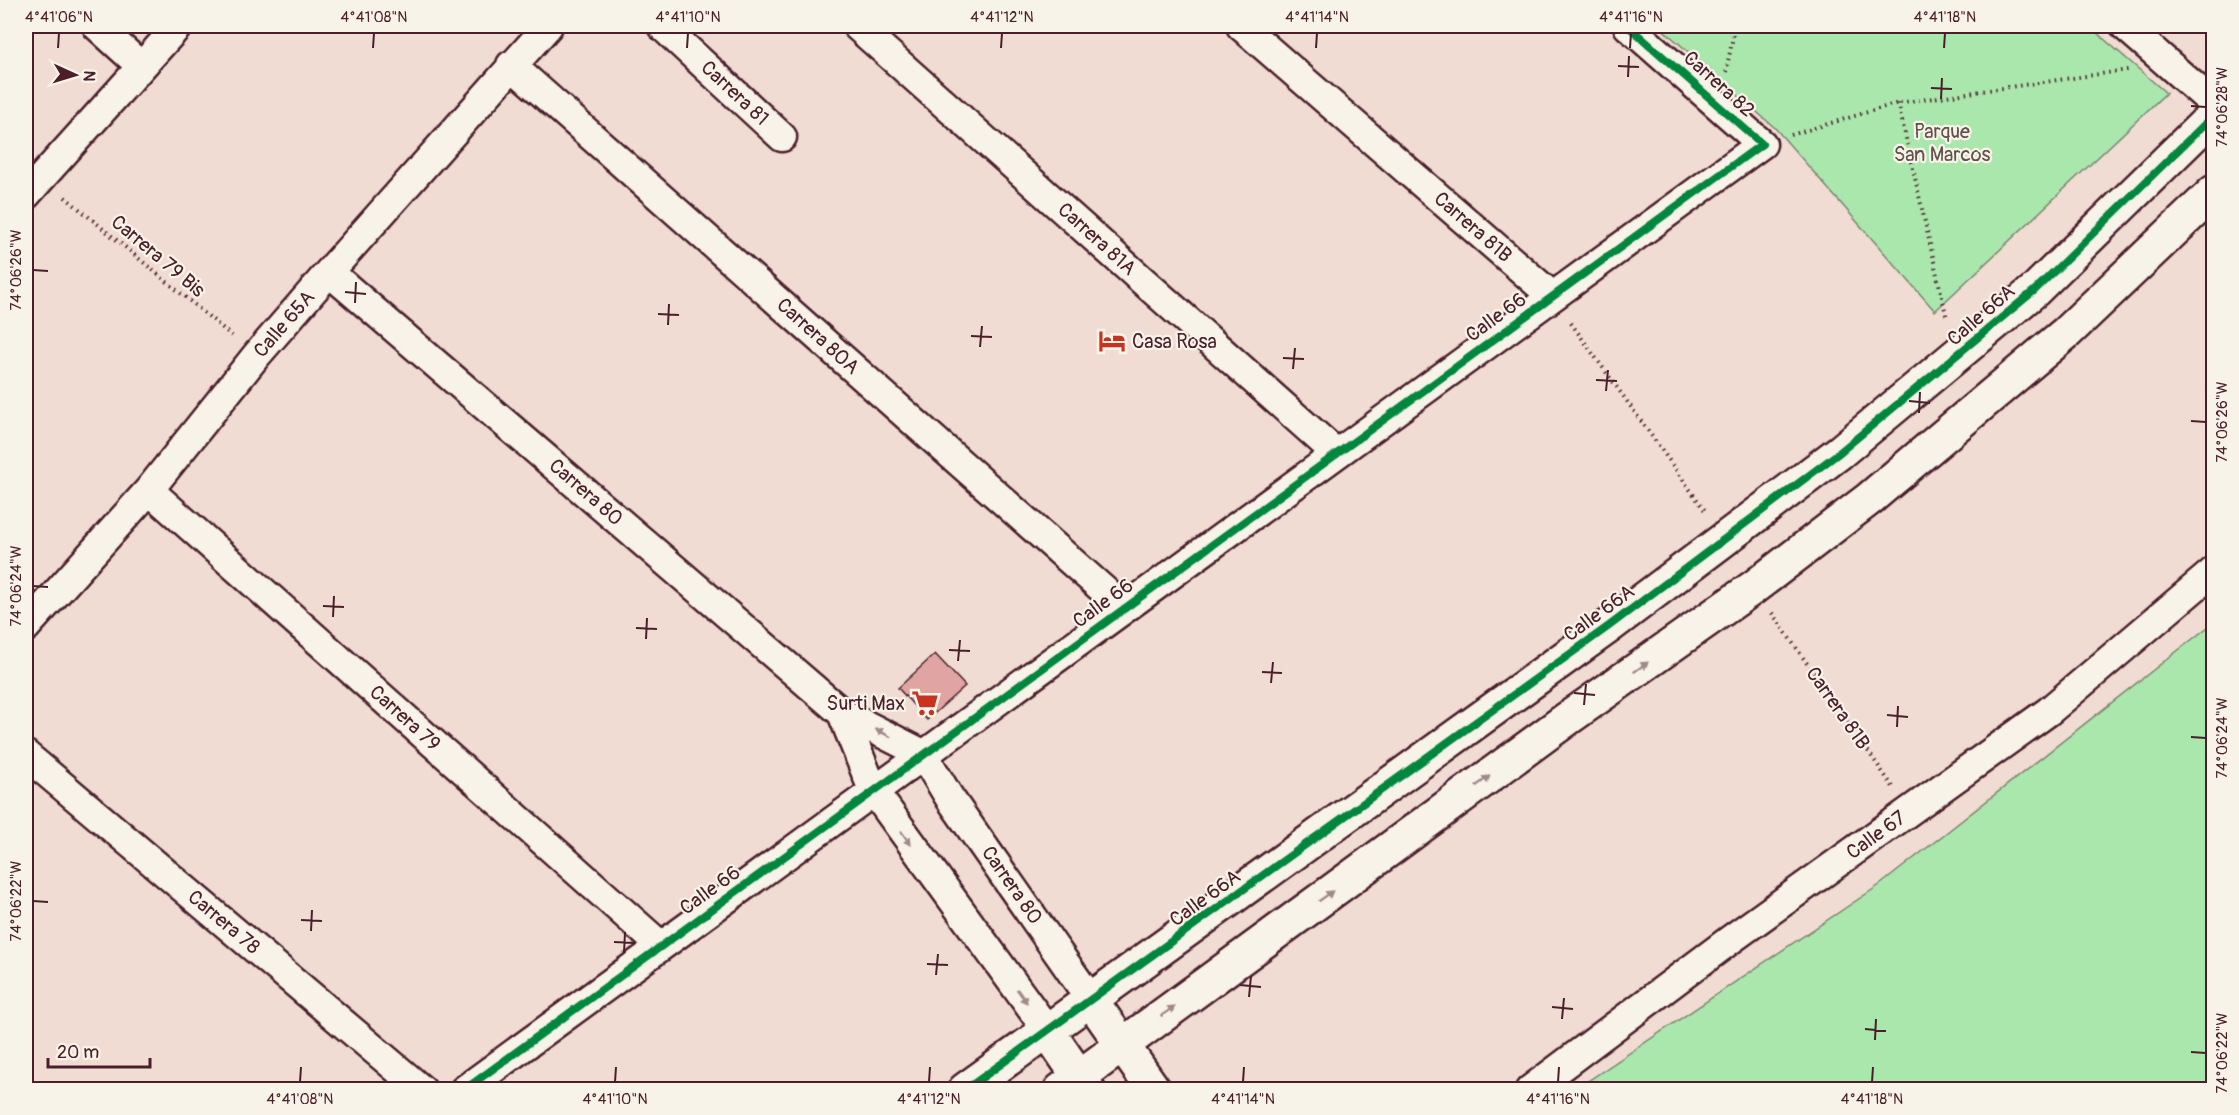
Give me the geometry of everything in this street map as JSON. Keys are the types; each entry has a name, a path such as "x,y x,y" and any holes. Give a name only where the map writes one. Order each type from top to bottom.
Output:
{"street":[{"path":"97,26 141,66"},
{"path":"33,187 178,26"},
{"name":"Calle 65A","path":"26,627 149,490 256,356 511,65 548,26"},
{"name":"Carrera 81","path":"662,26 782,136"},
{"name":"Carrera 81A","path":"857,26 1336,453"},
{"name":"Carrera 81B","path":"1241,26 1552,296"},
{"name":"Carrera 82","path":"1628,26 1761,144"},
{"path":"2125,26 2214,104"},
{"name":"Carrera 80A","path":"511,65 1124,608"},
{"name":"Calle 66A","path":"965,1089 1627,613 1840,452 2035,290 2214,115"},
{"name":"Calle 66","path":"464,1089 1761,144"},
{"path":"1075,1085 1121,1046 1558,726 1754,587 1869,499 2067,332 2214,192"},
{"name":"Carrera 80","path":"329,272 842,713 923,754 949,797 1121,1046 1154,1089"},
{"name":"Carrera 79","path":"149,490 661,946"},
{"name":"Calle 67","path":"1530,1089 1910,810 2049,711 2214,571"},
{"name":"Carrera 80","path":"842,713 873,790 1047,1030 1075,1085"},
{"name":"Carrera 78","path":"26,754 422,1089"}],"path":[{"path":"1720,107 1735,26"},
{"path":"1761,144 1898,103 2169,64"},
{"path":"1898,103 1949,326"},
{"path":"1552,296 1712,520"}],"green space":[{"name":"Parque San Marcos","path":"1659,26 2089,26 2166,93 1935,311 1775,128"},
{"path":"2213,623 2213,1089 1576,1089 1881,884"}],"building":[{"path":"935,654 965,686 927,720 898,688"}],"cycle path":[{"path":"464,1090 1762,144 1628,26"},
{"path":"965,1090 1609,626 1840,452 2035,290 2214,115"}],"place":[{"name":"Casa Rosa","path":"1112,341"},
{"name":"Surti Max","path":"925,703"}]}
